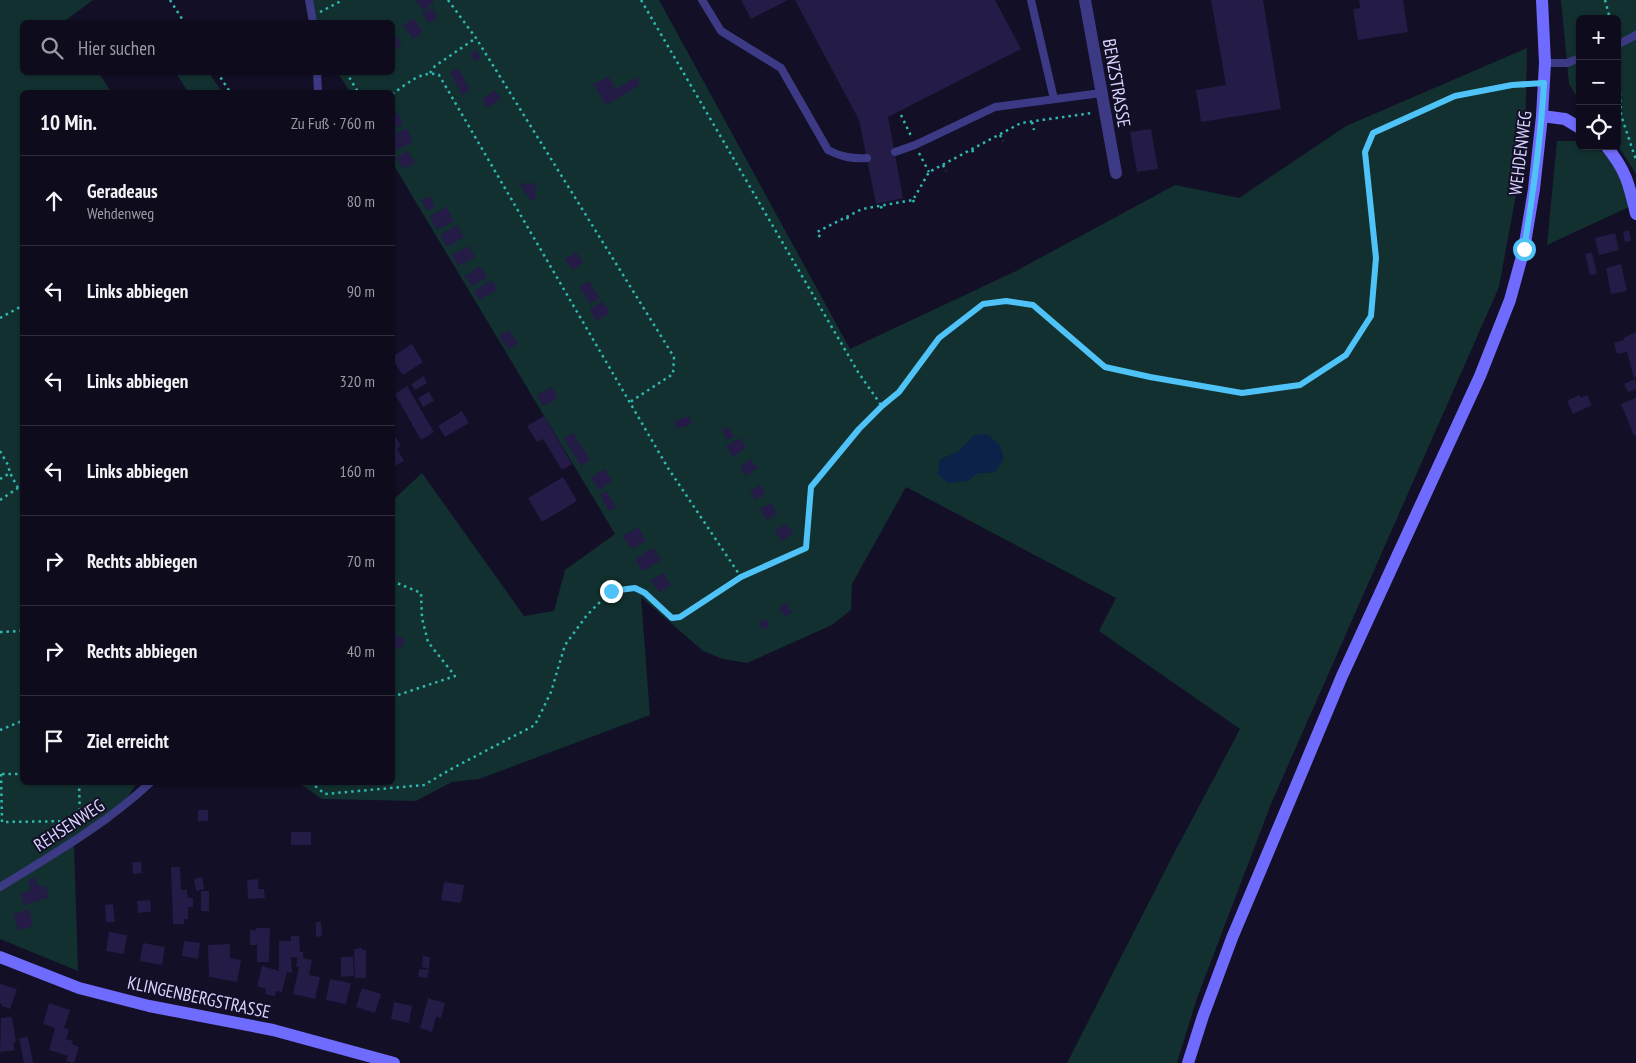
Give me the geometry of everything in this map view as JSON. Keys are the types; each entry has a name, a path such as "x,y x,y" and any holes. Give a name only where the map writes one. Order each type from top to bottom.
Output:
{"main road":[{"name":"WEHDENWEG","path":"1188,1063 1232,938 1342,676 1480,376 1510,300 1524,249 1534,189 1542,116 1545,63 1542,0"},
{"path":"1542,116 1564,119 1576,126"},
{"path":"1609,150 1618,160 1629,182 1636,214"},
{"name":"KLINGENBERGSTRASSE","path":"0,957 79,988 149,1006 273,1030 394,1063"}],"street":[{"name":"BENZSTRASSE","path":"1085,0 1116,173"}],"lane":[{"path":"309,0 312,19"},
{"path":"702,0 721,31 781,68 828,150 841,157 867,158"},
{"path":"1031,0 1054,99"},
{"path":"1621,43 1636,35"},
{"path":"1545,63 1567,63 1576,60"},
{"path":"317,75 318,90"},
{"path":"895,152 915,145 995,107 1101,93"},
{"name":"REHSENWEG","path":"0,887 91,830 129,802 148,785"}],"path":[{"path":"170,0 183,20"},
{"path":"312,19 343,0"},
{"path":"448,0 476,38 674,357 673,374 630,402"},
{"path":"641,0 858,372 882,406"},
{"path":"1605,0 1609,15"},
{"path":"430,73 435,66 476,38"},
{"path":"1619,60 1621,115 1636,160"},
{"path":"395,92 423,75 430,73 438,76 668,468 741,577"},
{"path":"219,75 229,90"},
{"path":"348,75 357,90"},
{"path":"314,785 325,794 424,786 453,768 535,726 551,692 565,644 587,615 611,591 635,588 645,593 672,618 680,617 741,577 806,548 811,487 859,429 899,392 939,338 983,304 1006,301 1033,305 1105,367 1242,393 1300,385 1346,355 1371,316 1376,258 1365,152 1373,133 1455,96 1512,85 1544,83"},
{"path":"820,237 817,232 862,209 913,200 929,172 1021,123 1104,112"},
{"path":"901,115 908,130"},
{"path":"1032,122 1034,130"},
{"path":"1000,135 1003,141"},
{"path":"915,145 929,172"},
{"path":"972,150 975,156"},
{"path":"943,165 946,170"},
{"path":"913,200 915,205"},
{"path":"881,206 882,212"},
{"path":"847,217 849,222"},
{"path":"0,318 20,307"},
{"path":"0,451 18,488 0,500"},
{"path":"0,480 10,473"},
{"path":"395,582 421,593 422,618 428,642 455,676 395,696"},
{"path":"0,632 20,631"},
{"path":"0,730 20,722"},
{"path":"20,774 1,774 2,822 80,821 86,822 91,830"},
{"path":"79,785 80,821"}],"green space":[{"path":"0,0 93,0 66,20 20,20 20,75 100,75 110,90 20,90 20,785 136,785 111,821 74,846 78,971 0,939"},
{"path":"312,0 659,0 850,349 1016,271 1175,185 1239,198 1346,126 1527,48 1525,146 1499,287 1271,804 1197,998 1177,1063 1067,1063 1240,729 1099,631 1116,598 906,487 852,584 851,610 832,625 747,663 723,659 703,651 641,597 650,715 479,779 452,782 416,801 322,799 302,785 395,785 395,498 422,473 524,616 554,611 565,570 615,534 395,167 395,90 349,90 339,75 395,75 395,20 316,20","holes":["958,452 995,472 977,473 967,481 940,460"]},
{"path":"1561,0 1636,0 1636,174 1621,150 1621,15 1576,15 1576,95 1569,84"},
{"path":"177,75 210,75 221,90 187,90"},
{"path":"1557,141 1576,141 1576,150 1600,150 1607,156 1617,172 1629,207 1547,245"}],"water":[{"path":"987,434 1000,445 1004,459 995,472 978,473 968,481 948,483 937,474 940,460 958,452 974,435"}],"building":[{"path":"417,0 432,0 434,3 423,11"},
{"path":"741,0 788,0 751,19"},
{"path":"795,0 995,0 1021,49 888,117 903,198 876,204 859,120"},
{"path":"1211,0 1263,0 1281,109 1201,122 1196,90 1226,85"},
{"path":"1359,0 1403,0 1408,32 1358,40 1353,9 1360,8"},
{"path":"432,8 438,17 428,23 422,14"},
{"path":"414,18 423,32 413,39 403,25"},
{"path":"395,35 402,46 395,50"},
{"path":"476,50 481,57 475,62 470,55"},
{"path":"458,68 470,90 462,95 450,72"},
{"path":"608,76 616,89 636,77 640,85 606,105 593,84"},
{"path":"495,90 501,99 487,108 482,99"},
{"path":"397,112 403,124 395,128 395,113"},
{"path":"407,128 413,142 395,151 395,134"},
{"path":"1151,129 1158,169 1137,172 1130,132"},
{"path":"407,151 415,162 404,169 396,158"},
{"path":"525,182 527,185 532,182 537,190 534,192 537,197 531,201 520,185"},
{"path":"430,196 435,207 427,211 421,200"},
{"path":"447,207 454,221 437,230 430,216"},
{"path":"457,225 464,237 447,247 440,235"},
{"path":"1629,230 1631,241 1625,242 1623,232"},
{"path":"1615,233 1619,250 1599,255 1595,238"},
{"path":"469,246 475,257 458,266 452,255"},
{"path":"576,252 583,263 572,270 565,259"},
{"path":"1592,253 1597,274 1590,275 1585,254"},
{"path":"1621,264 1627,291 1611,294 1606,268"},
{"path":"480,266 487,277 472,286 465,276"},
{"path":"492,280 497,290 479,300 474,291"},
{"path":"589,281 600,298 590,304 579,287"},
{"path":"603,301 610,313 596,321 590,309"},
{"path":"509,330 518,343 508,349 499,336"},
{"path":"1636,332 1636,377 1634,378 1627,352 1617,354 1614,343 1624,340 1623,338"},
{"path":"412,344 423,362 403,375 395,363 395,355"},
{"path":"424,376 427,383 415,390 411,384"},
{"path":"1635,379 1636,389 1628,392 1624,384"},
{"path":"407,386 434,432 421,440 395,394"},
{"path":"552,387 558,398 543,406 537,395"},
{"path":"429,392 434,401 423,407 418,398"},
{"path":"1579,395 1581,398 1587,395 1592,405 1573,414 1567,401"},
{"path":"1636,398 1636,435 1634,436 1621,404"},
{"path":"462,411 469,423 445,437 438,426"},
{"path":"544,416 572,464 562,470 543,439 537,442 527,426"},
{"path":"689,416 692,424 677,429 674,421"},
{"path":"728,427 734,436 728,440 722,430"},
{"path":"573,433 590,460 581,466 564,439"},
{"path":"395,436 401,446 397,449 404,461 395,466"},
{"path":"740,438 746,448 732,457 726,446"},
{"path":"751,459 757,468 746,476 740,467"},
{"path":"604,469 612,481 599,490 591,478"},
{"path":"563,477 577,501 542,522 528,498"},
{"path":"760,485 766,493 756,500 750,491"},
{"path":"607,491 616,507 609,511 600,495"},
{"path":"771,503 777,514 766,520 760,509"},
{"path":"787,524 793,534 781,541 775,530"},
{"path":"638,527 646,541 631,549 623,536"},
{"path":"654,548 661,560 642,571 635,559"},
{"path":"663,573 671,585 659,592 651,580"},
{"path":"786,603 792,612 785,617 779,608"},
{"path":"766,619 770,626 762,630 758,623"},
{"path":"395,635 405,639 401,649 395,647"},
{"path":"198,810 208,810 208,821 198,821"},
{"path":"291,832 311,832 311,845 291,845"},
{"path":"132,862 141,862 142,873 133,874"},
{"path":"171,867 180,867 181,890 187,890 188,898 193,898 193,907 188,907 188,919 184,919 184,924 173,924"},
{"path":"202,877 204,889 196,891 194,879"},
{"path":"35,878 39,887 45,885 49,897 24,905 20,893 31,890 28,880"},
{"path":"258,879 258,889 264,889 265,898 248,899 247,880"},
{"path":"444,882 464,885 461,903 441,900"},
{"path":"201,891 209,891 209,911 201,911"},
{"path":"150,900 151,912 138,913 137,901"},
{"path":"113,904 115,922 106,922 105,905"},
{"path":"29,909 33,926 18,930 13,914"},
{"path":"316,922 321,922 322,936 316,937"},
{"path":"256,928 270,928 269,962 257,962 257,945 250,945 250,930 257,930"},
{"path":"109,932 127,935 124,954 106,951"},
{"path":"291,936 299,936 300,952 303,952 303,958 312,960 309,975 320,977 315,999 293,994 299,967 296,966 298,958 291,957 292,973 287,972 282,992 276,991 275,996 265,994 266,989 257,986 262,966 279,971 279,941 291,941"},
{"path":"184,941 200,943 198,959 182,956"},
{"path":"143,943 165,947 162,965 140,961"},
{"path":"230,944 230,958 241,960 237,982 209,977 208,945"},
{"path":"362,948 362,950 366,950 366,978 355,978 354,949"},
{"path":"423,956 430,957 429,969 422,967"},
{"path":"341,957 353,957 354,976 341,977"},
{"path":"419,969 429,970 427,978 418,977"},
{"path":"330,979 351,983 346,1004 326,1000"},
{"path":"0,984 17,989 10,1009 2,1006 0,1003"},
{"path":"362,988 381,994 375,1013 356,1007"},
{"path":"428,998 445,1003 441,1018 436,1017 432,1032 420,1028"},
{"path":"394,1002 412,1006 409,1023 391,1019"},
{"path":"49,1003 70,1010 64,1028 69,1030 66,1039 73,1041 72,1044 79,1047 74,1063 66,1061 68,1056 49,1050 55,1028 43,1024"},
{"path":"12,1017 16,1042 13,1043 15,1050 0,1052 1,1018"},
{"path":"28,1037 33,1063 24,1063 19,1038"}],"route":[{"path":"611,591 635,588 645,593 672,618 680,617 741,577 806,548 811,487 859,429 899,392 939,338 983,304 1006,301 1033,305 1105,367 1242,393 1300,385 1346,355 1371,316 1376,258 1365,152 1373,133 1455,96 1512,85 1544,83 1534,189 1524,249"}]}
